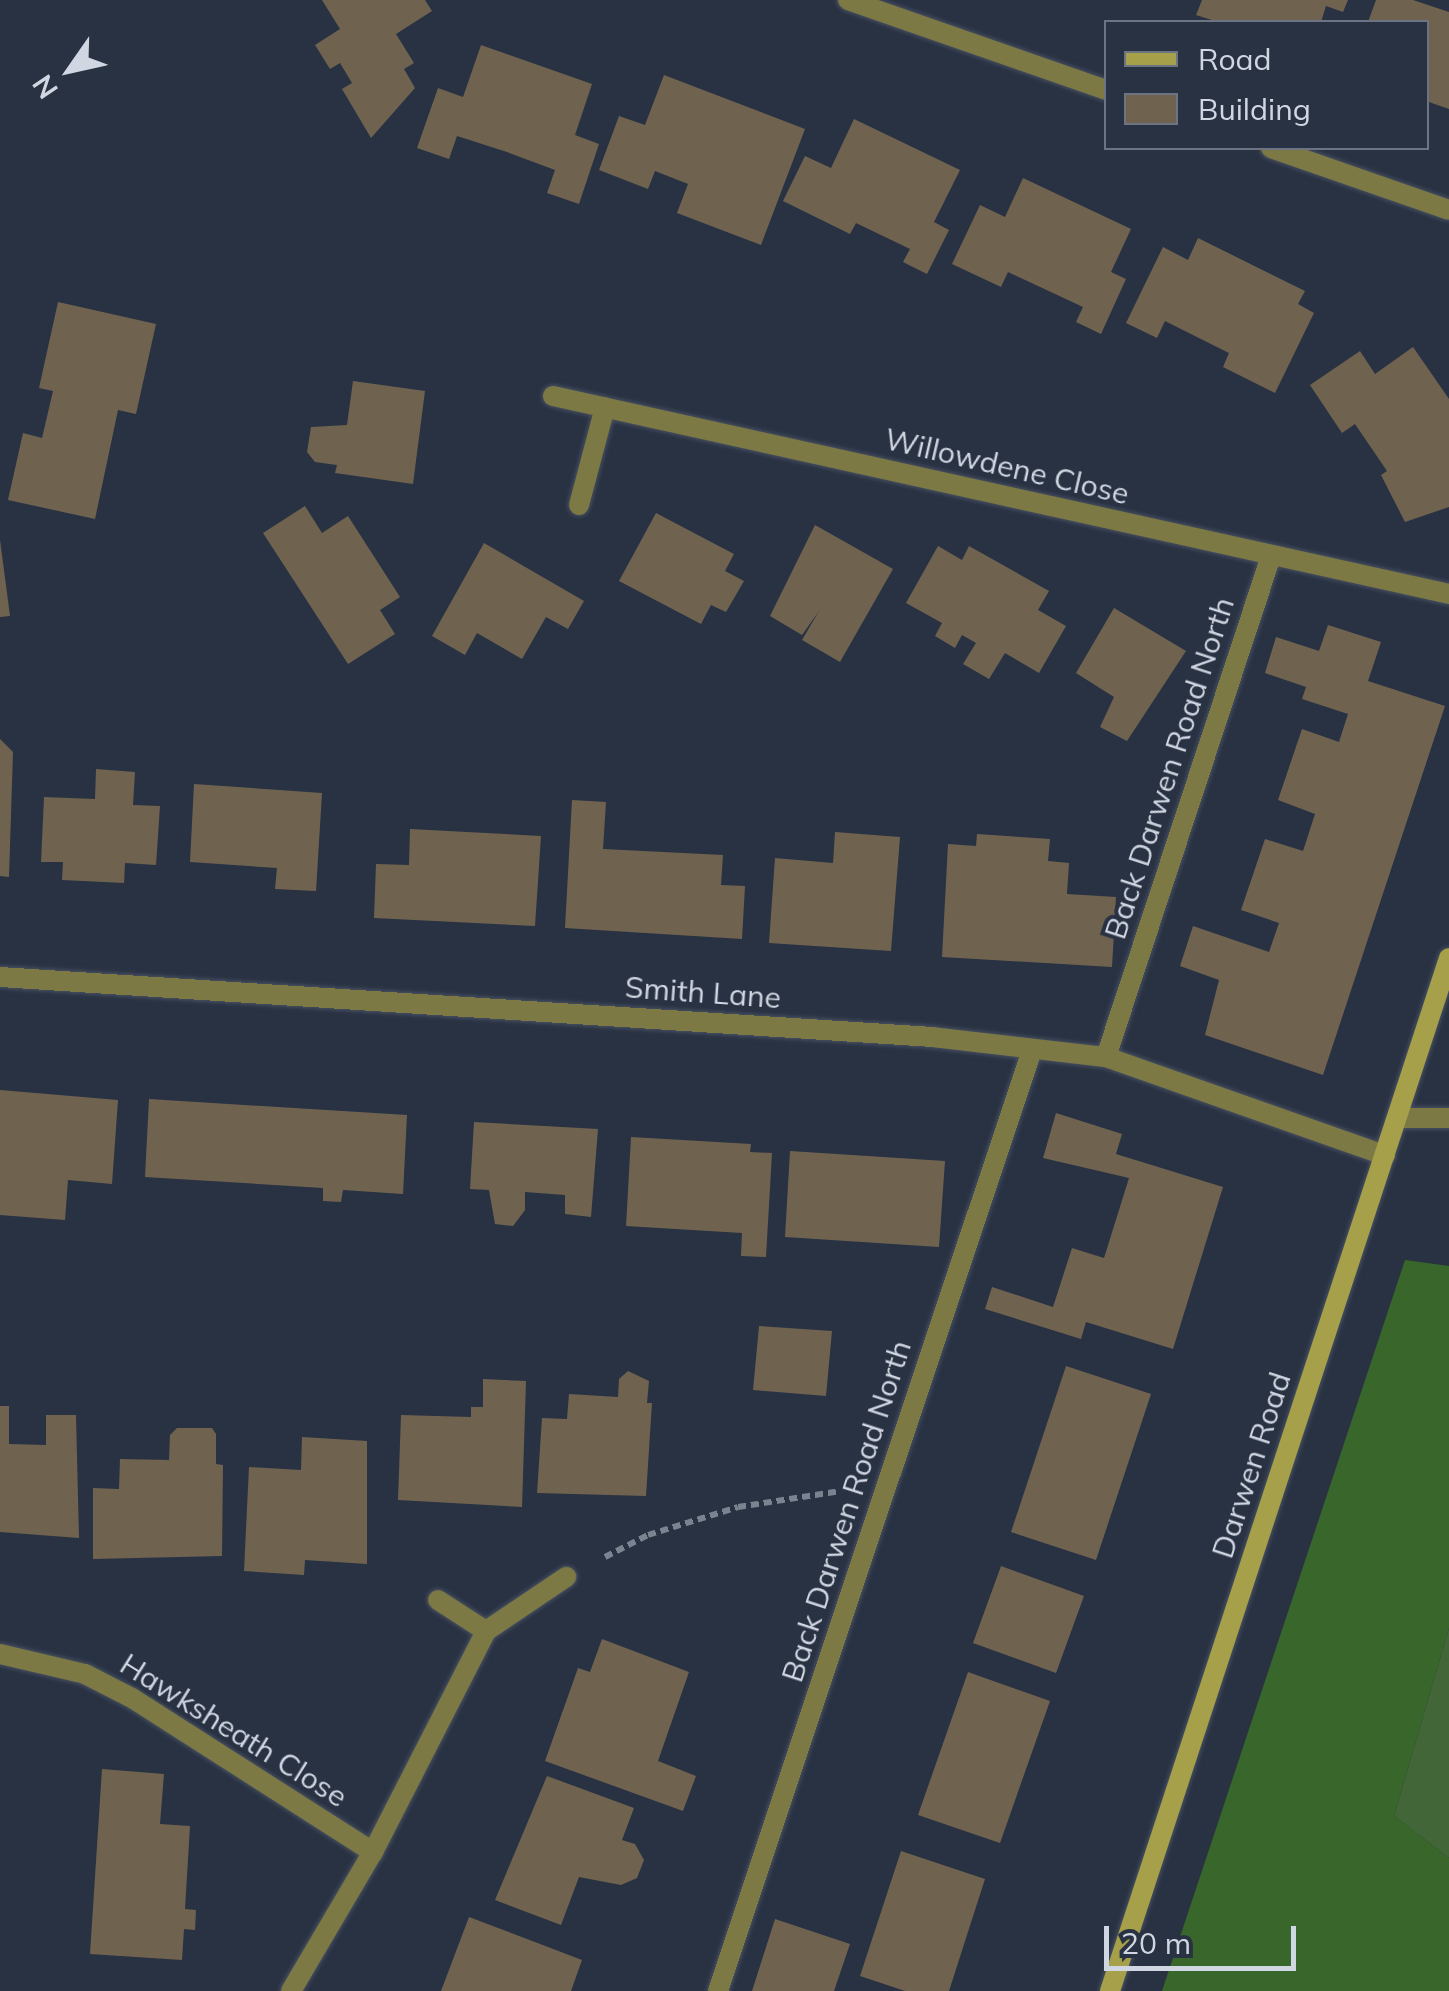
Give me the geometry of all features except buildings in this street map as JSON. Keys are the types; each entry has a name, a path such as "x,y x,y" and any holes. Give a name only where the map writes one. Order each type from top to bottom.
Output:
{"main road":[{"name":"Darwen Road","path":"1110,1991 1447,968"}],"street":[{"path":"848,0 1104,89"},
{"path":"1277,150 1449,210"},
{"name":"Willowdene Close","path":"553,396 1449,594"},
{"path":"579,506 605,407"},
{"name":"Back Darwen Road North","path":"1106,1057 1271,556"},
{"name":"Smith Lane","path":"0,977 932,1037 1106,1057 1385,1155"},
{"name":"Back Darwen Road North","path":"718,1991 1032,1050"},
{"path":"1396,1118 1449,1118"},
{"path":"290,1991 373,1852 486,1631 566,1578"},
{"path":"438,1600 486,1631"},
{"name":"Hawksheath Close","path":"0,1654 85,1674 132,1698 373,1852"}],"path":[{"path":"566,1578 648,1535 738,1506 887,1484"}],"green space":[{"path":"1405,1260 1449,1266 1449,1628 1394,1816 1449,1858 1449,1991 1162,1991"},
{"path":"1449,1628 1449,1858 1394,1816"}]}
